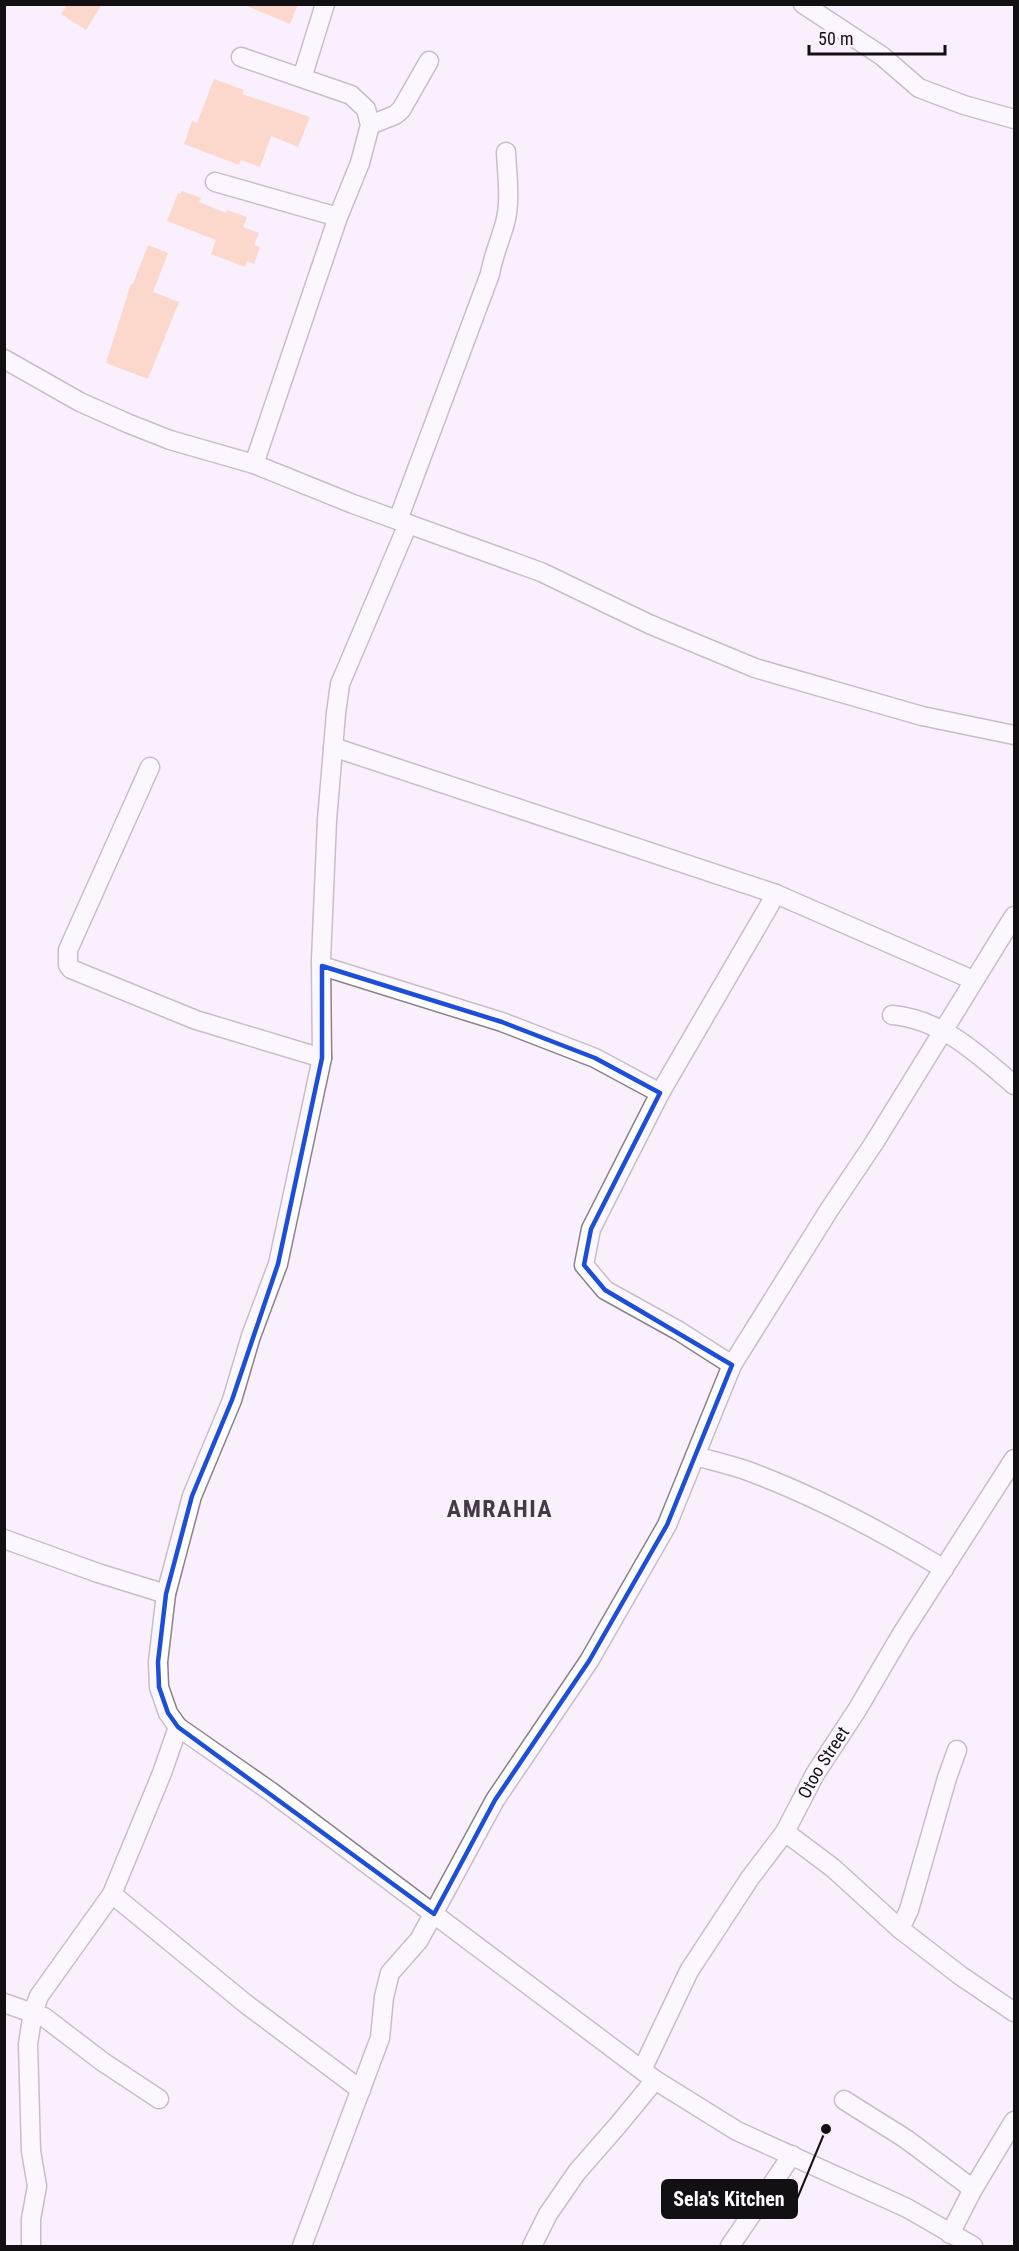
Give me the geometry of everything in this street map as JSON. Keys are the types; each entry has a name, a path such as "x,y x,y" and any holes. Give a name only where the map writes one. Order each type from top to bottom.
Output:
{"street":[{"path":"302,78 325,4"},
{"path":"803,4 882,56 919,88 964,105 1014,119"},
{"path":"241,57 351,95 366,109 370,125 360,162 338,217 254,464"},
{"path":"370,125 395,115 401,110 429,61"},
{"path":"506,152 508,198 506,222 494,252 490,274 403,522 340,684 327,820 322,966 322,1058 278,1264 251,1336 232,1400 192,1496 166,1594 158,1662 159,1687 168,1713 178,1727 270,1791 648,2075 737,2131 907,2208 973,2247"},
{"path":"215,182 338,217"},
{"path":"4,359 80,402 127,423 170,440 254,464 540,572 649,624 756,668 922,716 1014,735"},
{"path":"333,747 776,894 973,980"},
{"path":"150,767 68,950 68,965 71,969 196,1020 322,1058"},
{"path":"732,1365 679,1330 605,1290 584,1264 591,1229 660,1093 776,894"},
{"path":"302,2247 380,2038 384,1997 390,1973 419,1940 495,1800 589,1661 662,1535 732,1365 829,1210 874,1143 1014,915"},
{"path":"322,966 502,1022 595,1058 660,1093"},
{"path":"892,1015 911,1016 942,1029 1014,1085"},
{"path":"695,1456 746,1470 804,1494 944,1569"},
{"name":"Otoo Street","path":"532,2247 548,2214 577,2172 618,2125 648,2075 689,1971 750,1878 784,1832 814,1774 857,1710 901,1635 1014,1459"},
{"path":"4,1539 98,1573 166,1594"},
{"path":"31,2247 31,2219 37,2186 31,2151 28,2096 28,2044 33,2013 39,1996 112,1894 158,1783 178,1727"},
{"path":"900,1929 909,1910 957,1750"},
{"path":"784,1832 833,1868 900,1929 1014,2013"},
{"path":"112,1894 246,2004 361,2090"},
{"path":"4,2003 44,2017 103,2062 159,2099"},
{"path":"844,2100 906,2139 973,2189"},
{"path":"950,2234 973,2189 1014,2121"},
{"path":"730,2247 792,2156"}],"highlighted area":[{"path":"322,966 502,1022 595,1058 660,1093 591,1229 584,1265 605,1290 732,1365 667,1525 589,1661 495,1800 434,1914 178,1727 168,1713 159,1687 158,1662 166,1594 192,1496 232,1400 278,1264 322,1058"}],"building":[{"path":"68,4 102,4 86,30 61,14"},
{"path":"242,4 298,4 290,24"},
{"path":"214,79 244,90 242,94 310,117 298,147 271,136 260,167 241,160 239,165 184,144 192,121 197,123"},
{"path":"182,191 201,198 199,202 226,213 227,210 247,217 243,227 259,233 254,245 260,247 254,264 247,261 245,267 211,254 216,240 167,221 178,193"},
{"path":"148,245 168,253 153,292 179,302 148,379 106,363 131,284 133,284"}],"place":[{"name":"Sela's Kitchen","path":"826,2129"}],"district":[{"name":"AMRAHIA","path":"500,1509"}]}
